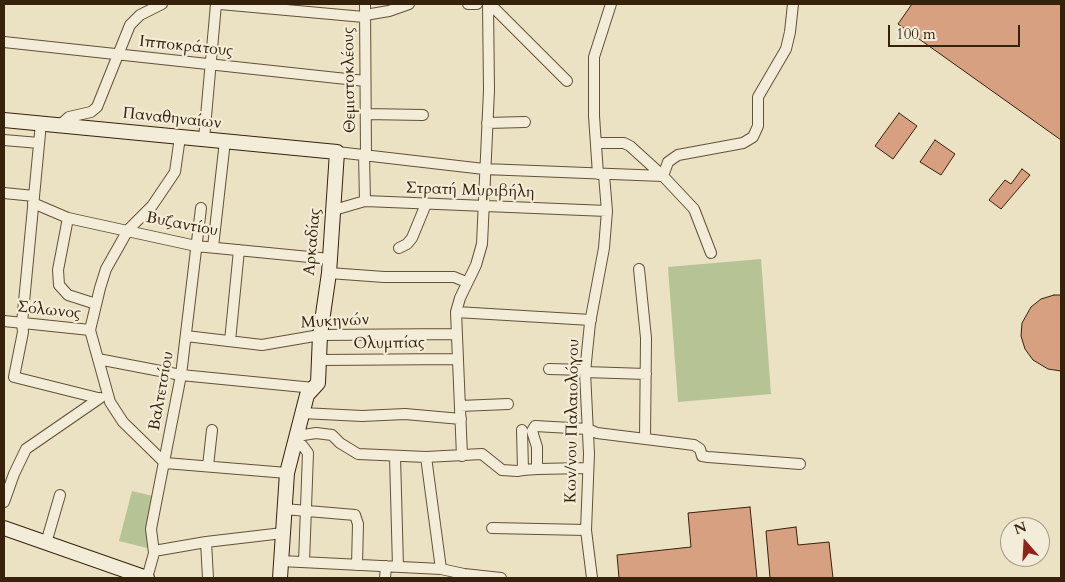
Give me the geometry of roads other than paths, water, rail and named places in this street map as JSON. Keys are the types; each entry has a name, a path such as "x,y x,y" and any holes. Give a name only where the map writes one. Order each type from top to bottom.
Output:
{"street":[{"path":"60,125 69,117 91,112 97,107 126,32 134,19 162,4"},
{"path":"204,139 216,4"},
{"path":"220,4 364,12 390,11 409,4"},
{"path":"468,4 477,4"},
{"path":"489,4 567,81"},
{"path":"462,456 456,312 466,282 476,265 482,244 489,4"},
{"name":"Κων/νου Παλαιολόγου","path":"592,578 586,530 588,429 586,371 591,320 603,259 607,211 596,143 594,65 596,51 611,4"},
{"path":"662,176 668,162 678,155 743,143 753,137 758,126 758,97 786,49 793,4"},
{"name":"Θεμιστοκλέους","path":"364,12 365,201"},
{"name":"Ιπποκράτους","path":"4,42 365,81"},
{"path":"366,114 423,115"},
{"name":"Παναθηναίων","path":"4,120 338,152"},
{"path":"487,123 525,122"},
{"path":"41,123 22,323 23,332 14,377 103,397"},
{"path":"180,137 175,172 152,206 128,230 106,269 90,330 98,359 103,397 123,422 164,463 287,473"},
{"path":"4,140 39,143"},
{"path":"213,247 225,141"},
{"path":"596,143 624,143 630,146 662,176 694,209 711,253"},
{"path":"338,152 484,169 662,176"},
{"name":"Αρκαδίας","path":"280,578 287,473 307,395 318,383 320,335 329,273 338,152"},
{"name":"Βυζαντίου","path":"4,193 33,199 68,218 196,246 330,258"},
{"name":"Στρατή Μυριβήλη","path":"334,210 365,201 607,211"},
{"path":"399,248 408,244 412,238 426,204"},
{"name":"Βαλτετσίου","path":"147,578 154,551 151,529 181,375 201,208"},
{"path":"68,218 58,270 59,285 68,295 96,304"},
{"path":"230,341 240,250"},
{"path":"639,269 646,338 645,439"},
{"path":"329,273 384,277 454,278 466,282"},
{"path":"456,312 591,320"},
{"name":"Σόλωνος","path":"4,321 90,330"},
{"name":"Μυκηνών","path":"186,336 262,345 320,335 457,334"},
{"name":"Ολυμπίας","path":"319,360 458,358"},
{"path":"98,359 181,375 314,388"},
{"path":"549,369 646,374"},
{"path":"4,502 26,449 103,397"},
{"path":"460,406 508,404"},
{"path":"302,413 362,416 405,414 461,419"},
{"path":"538,469 537,447 532,431 535,426 588,429 597,433 694,445 700,449 702,456 708,457 800,464"},
{"path":"208,466 212,430"},
{"path":"522,430 523,470"},
{"path":"296,439 326,434 332,435 340,443 358,454 426,457 482,454 502,470 588,468"},
{"path":"296,439 308,453 304,562"},
{"path":"395,456 398,567"},
{"path":"426,457 441,568"},
{"path":"46,543 60,495"},
{"path":"284,509 350,514 357,518 357,565"},
{"path":"4,528 147,578"},
{"path":"492,528 586,530"},
{"path":"154,551 206,542 283,533"},
{"path":"206,542 208,578"},
{"path":"281,561 441,568 464,576 501,578"},
{"path":"385,578 386,566"}]}
